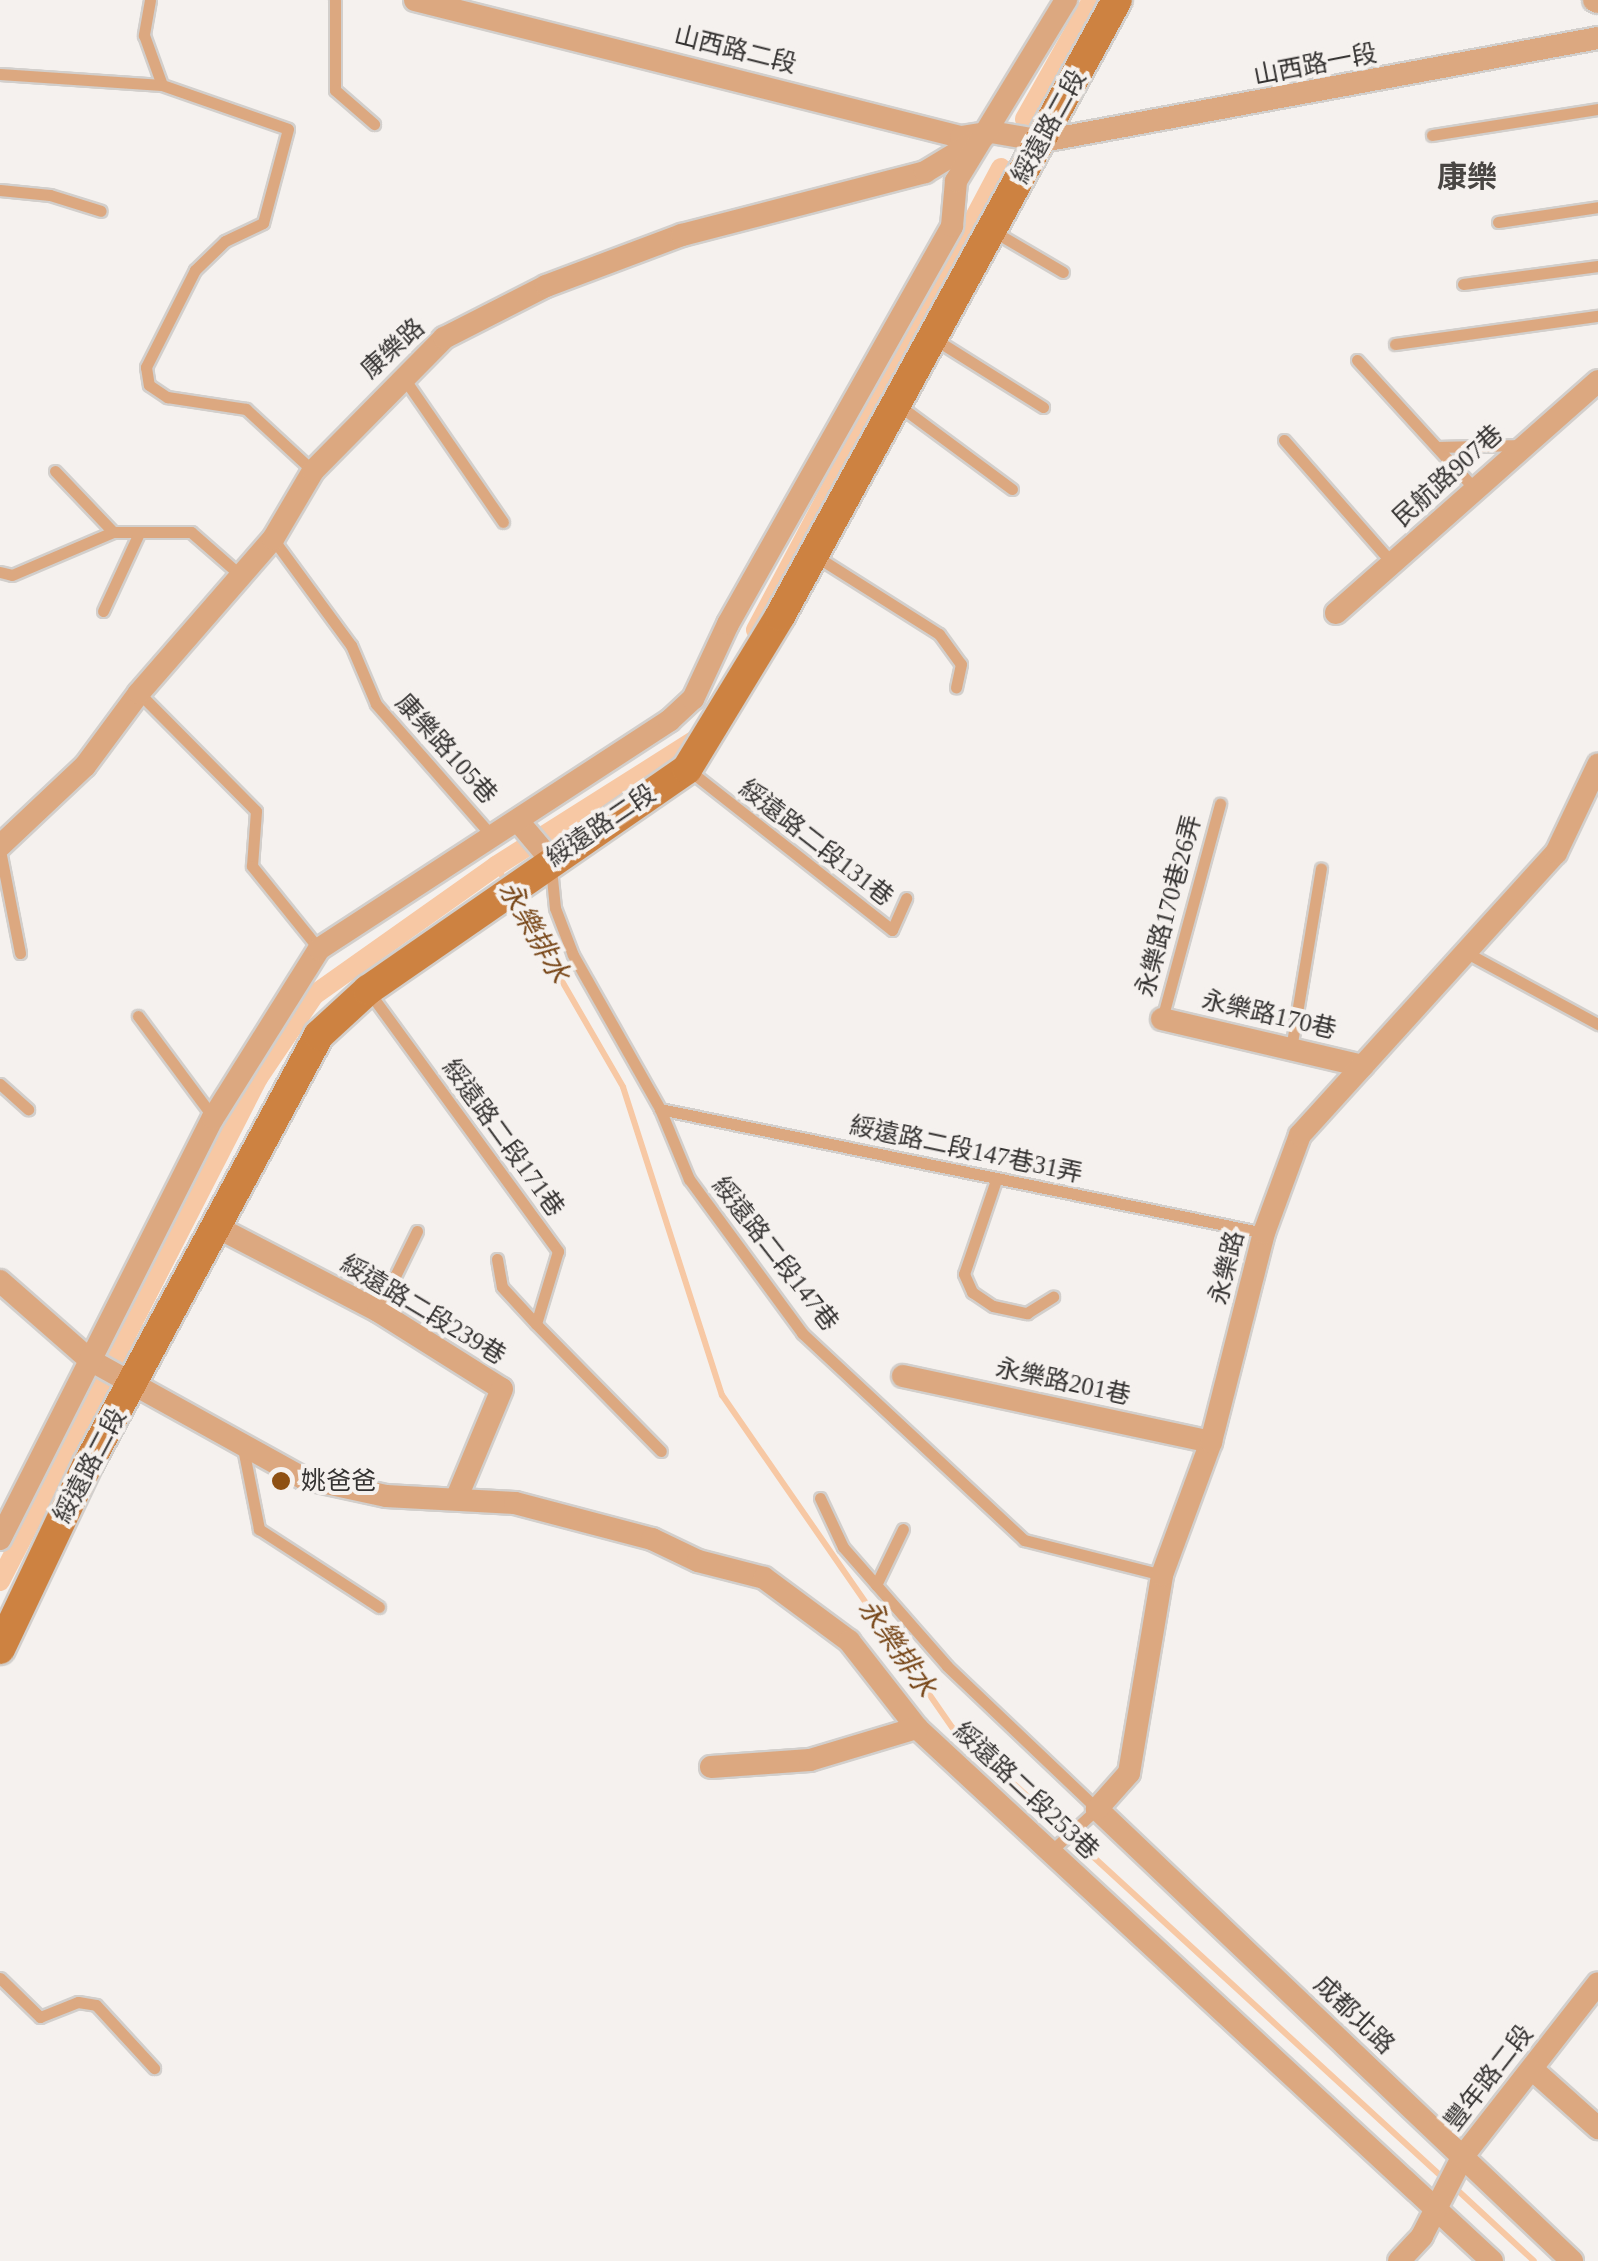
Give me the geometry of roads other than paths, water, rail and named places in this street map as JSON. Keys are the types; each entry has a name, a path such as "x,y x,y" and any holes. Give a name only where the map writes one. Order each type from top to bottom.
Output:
{"street":[{"name":"山西路二段","path":"415,0 961,136 991,132 1042,141"},
{"path":"488,0 518,28"},
{"name":"綏遠路二段","path":"0,1538 95,1362 213,1118 319,949 518,821 693,699 728,624 952,226 956,181 991,132 1066,0"},
{"name":"綏遠路二段","path":"0,1649 88,1464 135,1383 213,1225 319,1035 368,990 543,864 686,769 814,555 1117,0"},
{"name":"山西路一段","path":"1042,141 1598,38"},
{"name":"康樂路","path":"0,848 85,766 139,693 238,574 273,539 312,470 402,375 444,338 546,286 746,214 925,172 991,132"},
{"name":"民航路907巷","path":"1336,613 1598,381"},
{"name":"永樂路","path":"1089,1816 1128,1773 1162,1575 1211,1442 1264,1233 1300,1135 1556,854 1598,765"},
{"path":"518,821 543,864"},
{"name":"永樂路170巷","path":"1162,1018 1363,1066"},
{"name":"綏遠路二段239巷","path":"213,1225 378,1311 502,1390 456,1497"},
{"name":"綏遠路二段253巷","path":"0,1281 95,1362 243,1448 304,1478 370,1493 456,1497 588,1522 764,1578 849,1641 917,1728 1058,1845 1441,2204"},
{"name":"永樂路201巷","path":"903,1376 1211,1442"},
{"path":"711,1767 810,1760 917,1728"},
{"name":"成都北路","path":"1089,1816 1460,2163 1572,2261"},
{"name":"豐年路二段","path":"1399,2261 1441,2204 1460,2163 1598,1983"},
{"path":"1532,2069 1598,2128"},
{"path":"1441,2204 1492,2261"}],"lane":[{"path":"150,0 144,35 162,85"},
{"path":"335,0 334,90 374,124"},
{"path":"0,74 162,85 288,128 263,223 225,241 195,270 152,348 149,386 184,402 246,409 312,470"},
{"path":"1432,135 1598,109"},
{"path":"1,193 50,195 101,210"},
{"path":"1498,222 1598,208"},
{"path":"991,230 1062,272"},
{"path":"1462,284 1598,266"},
{"path":"1396,344 1598,316"},
{"path":"933,338 1042,407"},
{"path":"1357,360 1474,488"},
{"path":"402,375 503,522"},
{"path":"898,404 1012,489"},
{"path":"1284,440 1392,563"},
{"path":"1436,447 1524,444"},
{"path":"55,470 113,532"},
{"path":"0,572 12,575 113,532 192,532 238,574"},
{"path":"103,611 139,534"},
{"name":"康樂路105巷","path":"273,539 351,645 376,704 492,836"},
{"path":"814,555 938,634 961,664 956,687"},
{"path":"139,693 256,811 252,866 319,949"},
{"name":"綏遠路二段131巷","path":"686,769 892,930 906,898"},
{"name":"永樂路170巷26弄","path":"1162,1018 1220,804"},
{"path":"0,848 20,954"},
{"name":"綏遠路二段147巷","path":"543,864 554,908 573,955 660,1110 689,1179 802,1332 1024,1540 1162,1575"},
{"path":"1291,1049 1321,868"},
{"path":"1467,953 1598,1024"},
{"name":"綏遠路二段171巷","path":"368,990 558,1251 536,1324"},
{"path":"138,1016 213,1118"},
{"path":"0,1084 28,1109"},
{"name":"綏遠路二段147巷31弄","path":"660,1110 1264,1233"},
{"path":"996,1180 964,1274 972,1292 992,1306 1027,1313 1052,1297"},
{"path":"378,1311 417,1231"},
{"path":"496,1259 502,1287 661,1451"},
{"path":"243,1448 259,1530 379,1607"},
{"path":"820,1498 843,1547 1089,1816"},
{"path":"876,1585 903,1529"},
{"name":"永樂路","path":"1058,1845 1089,1816"},
{"path":"0,1978 40,2016 78,2002 96,2006 154,2068"}],"waterway":[{"path":"1025,119 1092,0"},
{"path":"756,630 1001,168"},
{"path":"0,1581 258,1078 314,995 496,866 697,739"},
{"name":"永樂排水","path":"496,866 506,882"},
{"name":"永樂排水","path":"514,898 623,1087 722,1395 953,1728 1443,2178"},
{"name":"永樂排水","path":"1453,2186 1534,2261"}],"place":[{"name":"姚爸爸","path":"281,1481"}],"district":[{"name":"康樂","path":"1467,177"}]}
